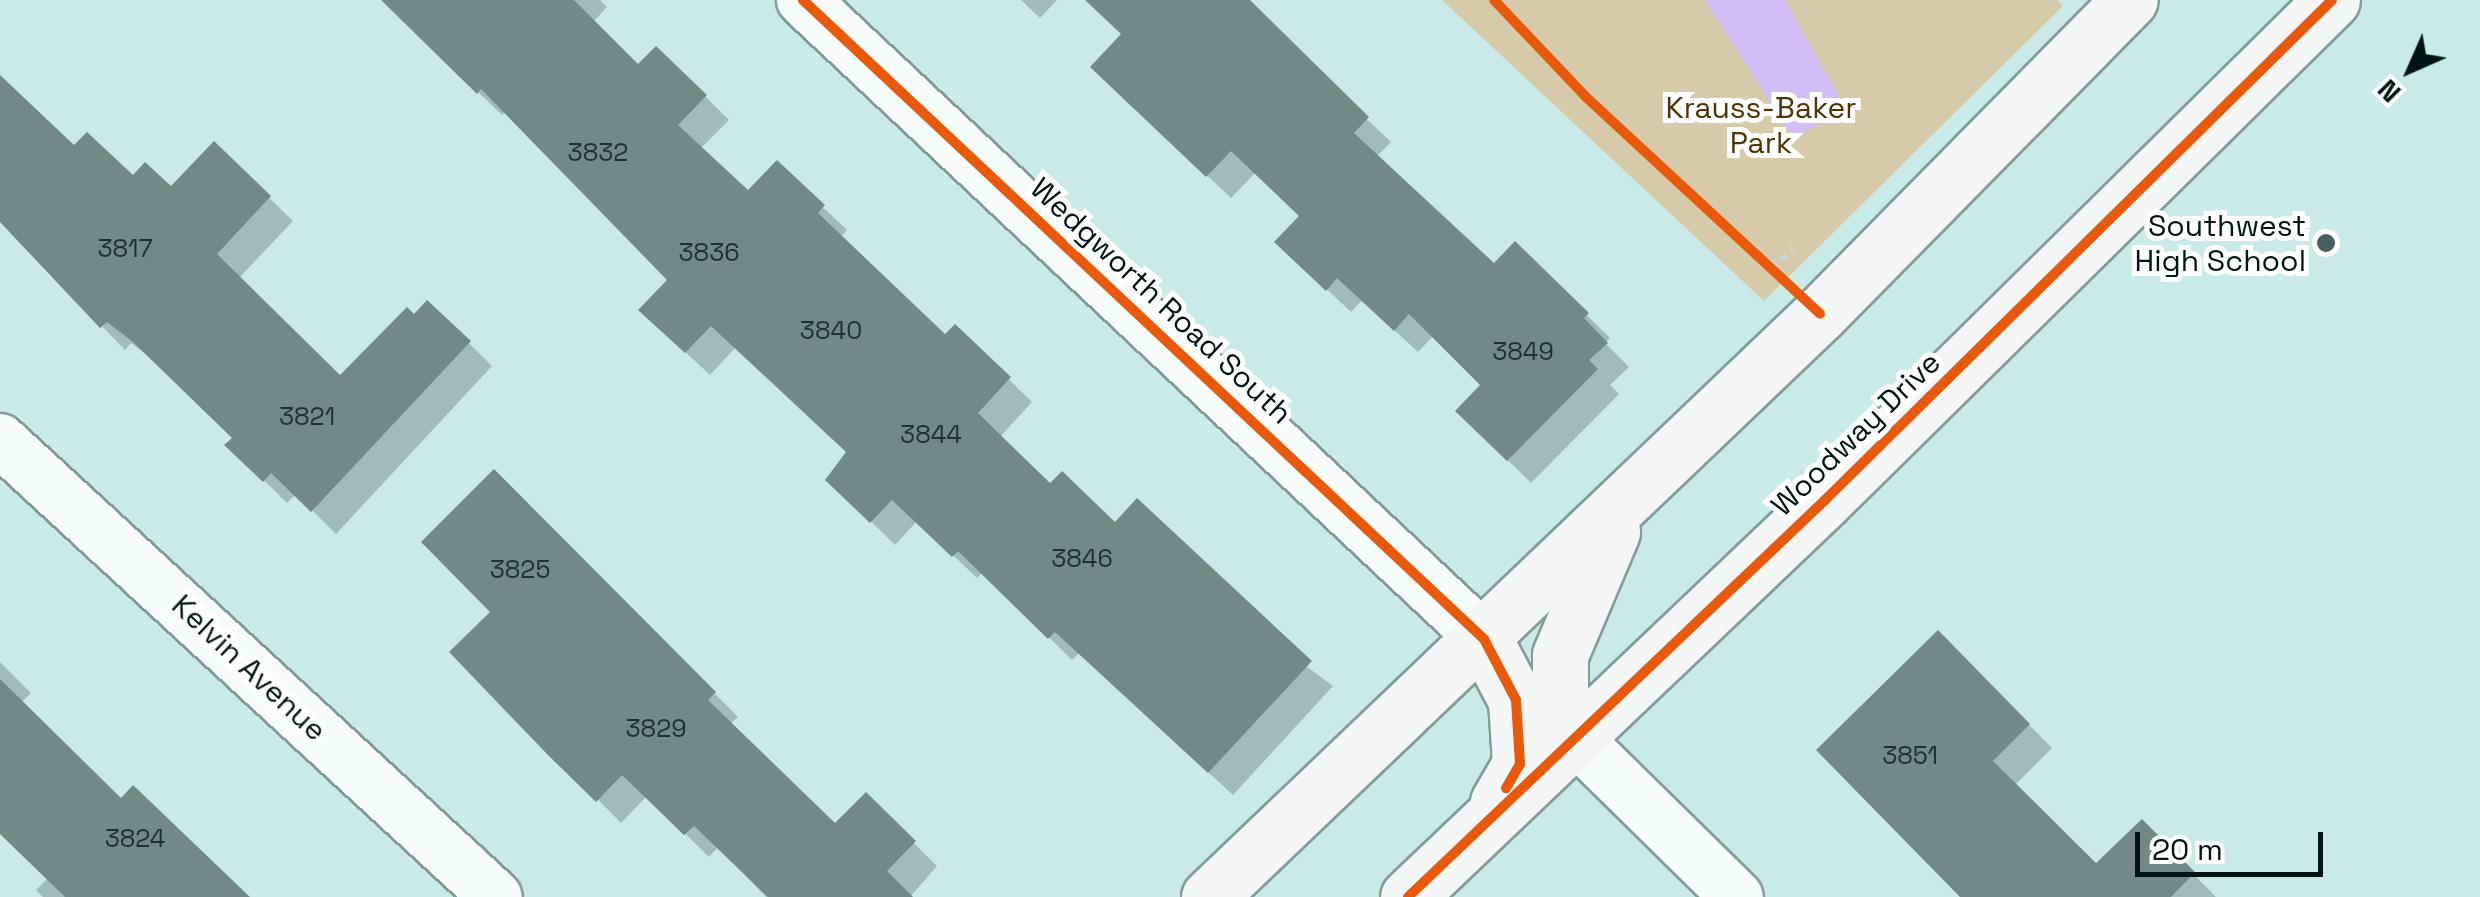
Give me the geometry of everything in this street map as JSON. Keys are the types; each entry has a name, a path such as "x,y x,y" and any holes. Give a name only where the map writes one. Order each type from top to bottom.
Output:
{"street":[{"name":"Wedgworth Road South","path":"803,0 1484,638"},
{"path":"1209,897 1626,502 2130,0"},
{"name":"Woodway Drive","path":"1408,897 1572,735 1825,500 2332,0"},
{"name":"Kelvin Avenue","path":"0,440 496,897"},
{"path":"1626,502 1560,655 1560,692 1572,735 1737,897"},
{"path":"1484,638 1516,700 1520,764 1488,817"}],"green space":[{"name":"Krauss-Baker Park","path":"1442,0 2057,0 2063,6 1764,301"}],"shaded area":[{"path":"1705,0 1785,0 1846,109 1793,138"}],"building":[{"path":"381,0 574,0 638,64 656,46 707,95 678,125 748,190 777,160 825,205 818,213 945,334 955,324 1011,377 978,413 1050,483 1062,471 1115,522 1137,498 1312,661 1208,773 1055,632 1048,639 958,551 952,557 892,500 870,523 825,480 846,452 711,326 685,353 638,310 667,280 481,89 477,94"},
{"path":"1085,0 1250,0 1369,117 1354,133 1494,263 1515,241 1589,313 1584,318 1608,343 1589,360 1598,369 1507,461 1455,411 1480,385 1409,314 1394,331 1337,278 1326,291 1274,242 1299,216 1231,151 1206,177 1090,67 1121,34"},
{"path":"0,75 74,145 87,132 133,175 145,162 171,186 214,141 271,196 217,254 340,375 407,307 414,314 427,300 471,341 311,512 271,473 263,482 224,445 232,438 133,342 107,322 100,328 0,222"},
{"path":"494,469 716,692 708,700 835,823 866,792 916,841 887,871 913,897 768,897 694,826 684,835 622,775 596,802 548,755 449,652 490,612 421,542"},
{"path":"1938,630 2030,724 1993,761 2096,863 2142,819 2195,872 2171,897 1960,897 1816,750"},
{"path":"0,679 121,798 133,785 250,897 65,897 0,834"}],"cycle path":[{"path":"803,0 1484,639 1516,700 1520,764 1506,788"},
{"path":"1494,0 1586,97 1820,314"},
{"path":"1408,897 1825,500 2332,0"}],"place":[{"name":"Southwest High School","path":"2326,243"}]}
